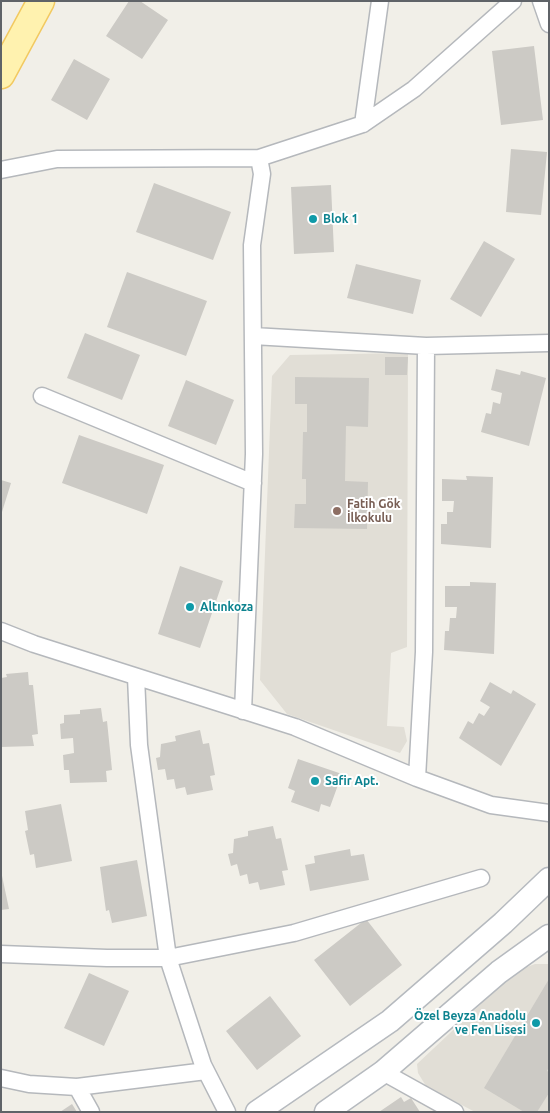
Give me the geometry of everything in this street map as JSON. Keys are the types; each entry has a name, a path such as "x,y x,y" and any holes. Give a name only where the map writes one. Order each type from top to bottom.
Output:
{"main road":[{"path":"1,75 41,1"}],"street":[{"path":"363,124 380,1"},
{"path":"1,170 57,159 259,158 363,124 414,89 513,1"},
{"path":"541,1 549,24"},
{"path":"243,711 253,483 252,245 262,174 259,158"},
{"path":"253,336 426,346 549,343"},
{"path":"417,778 424,652 426,346"},
{"path":"42,396 253,483"},
{"path":"1,631 136,677 295,727 417,778 491,805 549,814"},
{"path":"136,677 139,745 168,958 206,1071 227,1112"},
{"path":"1,954 168,958 294,933 481,878"},
{"path":"257,1112 390,1021 503,923 549,879"},
{"path":"549,883 549,899"},
{"path":"326,1112 383,1072 499,972 549,936"},
{"path":"1,1078 29,1084 77,1087 206,1071"},
{"path":"383,1072 455,1112"},
{"path":"77,1087 91,1112"}],"shaded area":[{"name":"Fatih Gök İlkokulu","path":"408,353 407,647 391,653 387,726 404,727 407,741 400,753 287,714 260,680 272,376 290,355"},
{"path":"535,964 549,964 549,1112 475,1112 426,1086 418,1073 417,1064 516,971"}],"building":[{"path":"129,1 140,1 168,20 142,59 106,36"},
{"path":"534,46 543,120 501,125 492,51"},
{"path":"74,59 110,79 87,120 51,100"},
{"path":"511,149 547,152 541,215 506,212"},
{"path":"154,183 231,212 213,260 136,232"},
{"name":"Blok 1","path":"331,185 334,252 294,254 291,187"},
{"path":"484,241 515,259 481,317 450,299"},
{"path":"356,264 421,280 413,314 347,298"},
{"path":"127,272 207,301 186,356 107,327"},
{"path":"85,333 140,355 122,400 67,378"},
{"path":"385,357 408,357 407,375 385,375"},
{"path":"496,369 520,375 521,371 546,378 529,446 481,432 486,413 491,414 493,402 500,404 502,393 491,390"},
{"path":"295,377 369,378 368,427 346,426 345,481 368,482 367,529 294,528 295,504 306,504 306,479 302,479 303,432 307,432 307,404 295,404"},
{"path":"186,380 234,400 216,445 168,426"},
{"path":"79,435 164,465 147,514 62,483"},
{"path":"466,476 493,477 491,548 441,544 441,524 447,524 447,512 453,512 454,501 442,501 442,479 467,480"},
{"path":"1,480 11,483 2,512 1,512"},
{"name":"Altınkoza","path":"180,566 223,581 200,648 158,634"},
{"path":"470,582 496,583 494,654 444,650 445,631 449,631 450,618 456,618 457,607 445,607 445,586 470,586"},
{"path":"28,672 29,685 33,685 38,734 32,735 34,746 1,747 1,678 7,677 6,674"},
{"path":"490,682 511,694 513,690 536,704 501,766 459,738 468,721 473,724 479,713 484,716 490,707 480,701"},
{"path":"101,708 103,722 107,721 112,770 106,771 107,782 70,783 69,770 64,770 63,755 74,753 73,738 61,739 60,724 64,723 64,715 80,714 80,710"},
{"path":"200,730 203,744 209,743 215,775 210,776 213,790 187,795 185,787 176,789 174,779 167,780 165,769 158,770 156,758 160,757 161,744 176,741 175,736"},
{"name":"Safir Apt.","path":"298,759 342,774 330,807 321,804 319,812 291,802 295,791 288,788"},
{"path":"61,804 72,861 36,868 34,854 30,855 25,831 28,830 25,811"},
{"path":"273,826 276,839 281,838 288,870 282,871 285,885 260,890 258,882 249,884 247,874 240,876 237,864 231,866 228,854 233,853 234,839 248,836 248,831"},
{"path":"350,849 351,856 364,854 369,880 310,891 305,865 315,863 314,856"},
{"path":"137,860 147,916 112,923 109,910 106,911 100,867"},
{"path":"1,871 9,909 1,910"},
{"path":"366,919 402,965 350,1006 314,960"},
{"path":"89,973 129,991 104,1046 64,1028"},
{"name":"Özel Beyza Anadolu ve Fen Lisesi","path":"549,979 549,1067 547,1071 549,1072 549,1093 537,1112 524,1112 484,1088"},
{"path":"270,996 301,1036 257,1070 226,1031"},
{"path":"401,1097 404,1102 411,1098 420,1112 379,1112"},
{"path":"72,1104 77,1112 60,1112"}],"place":[{"name":"Blok 1","path":"313,219"},
{"name":"Fatih Gök İlkokulu","path":"337,511"},
{"name":"Altınkoza","path":"190,607"},
{"name":"Safir Apt.","path":"315,781"},
{"name":"Özel Beyza Anadolu ve Fen Lisesi","path":"536,1023"}]}
